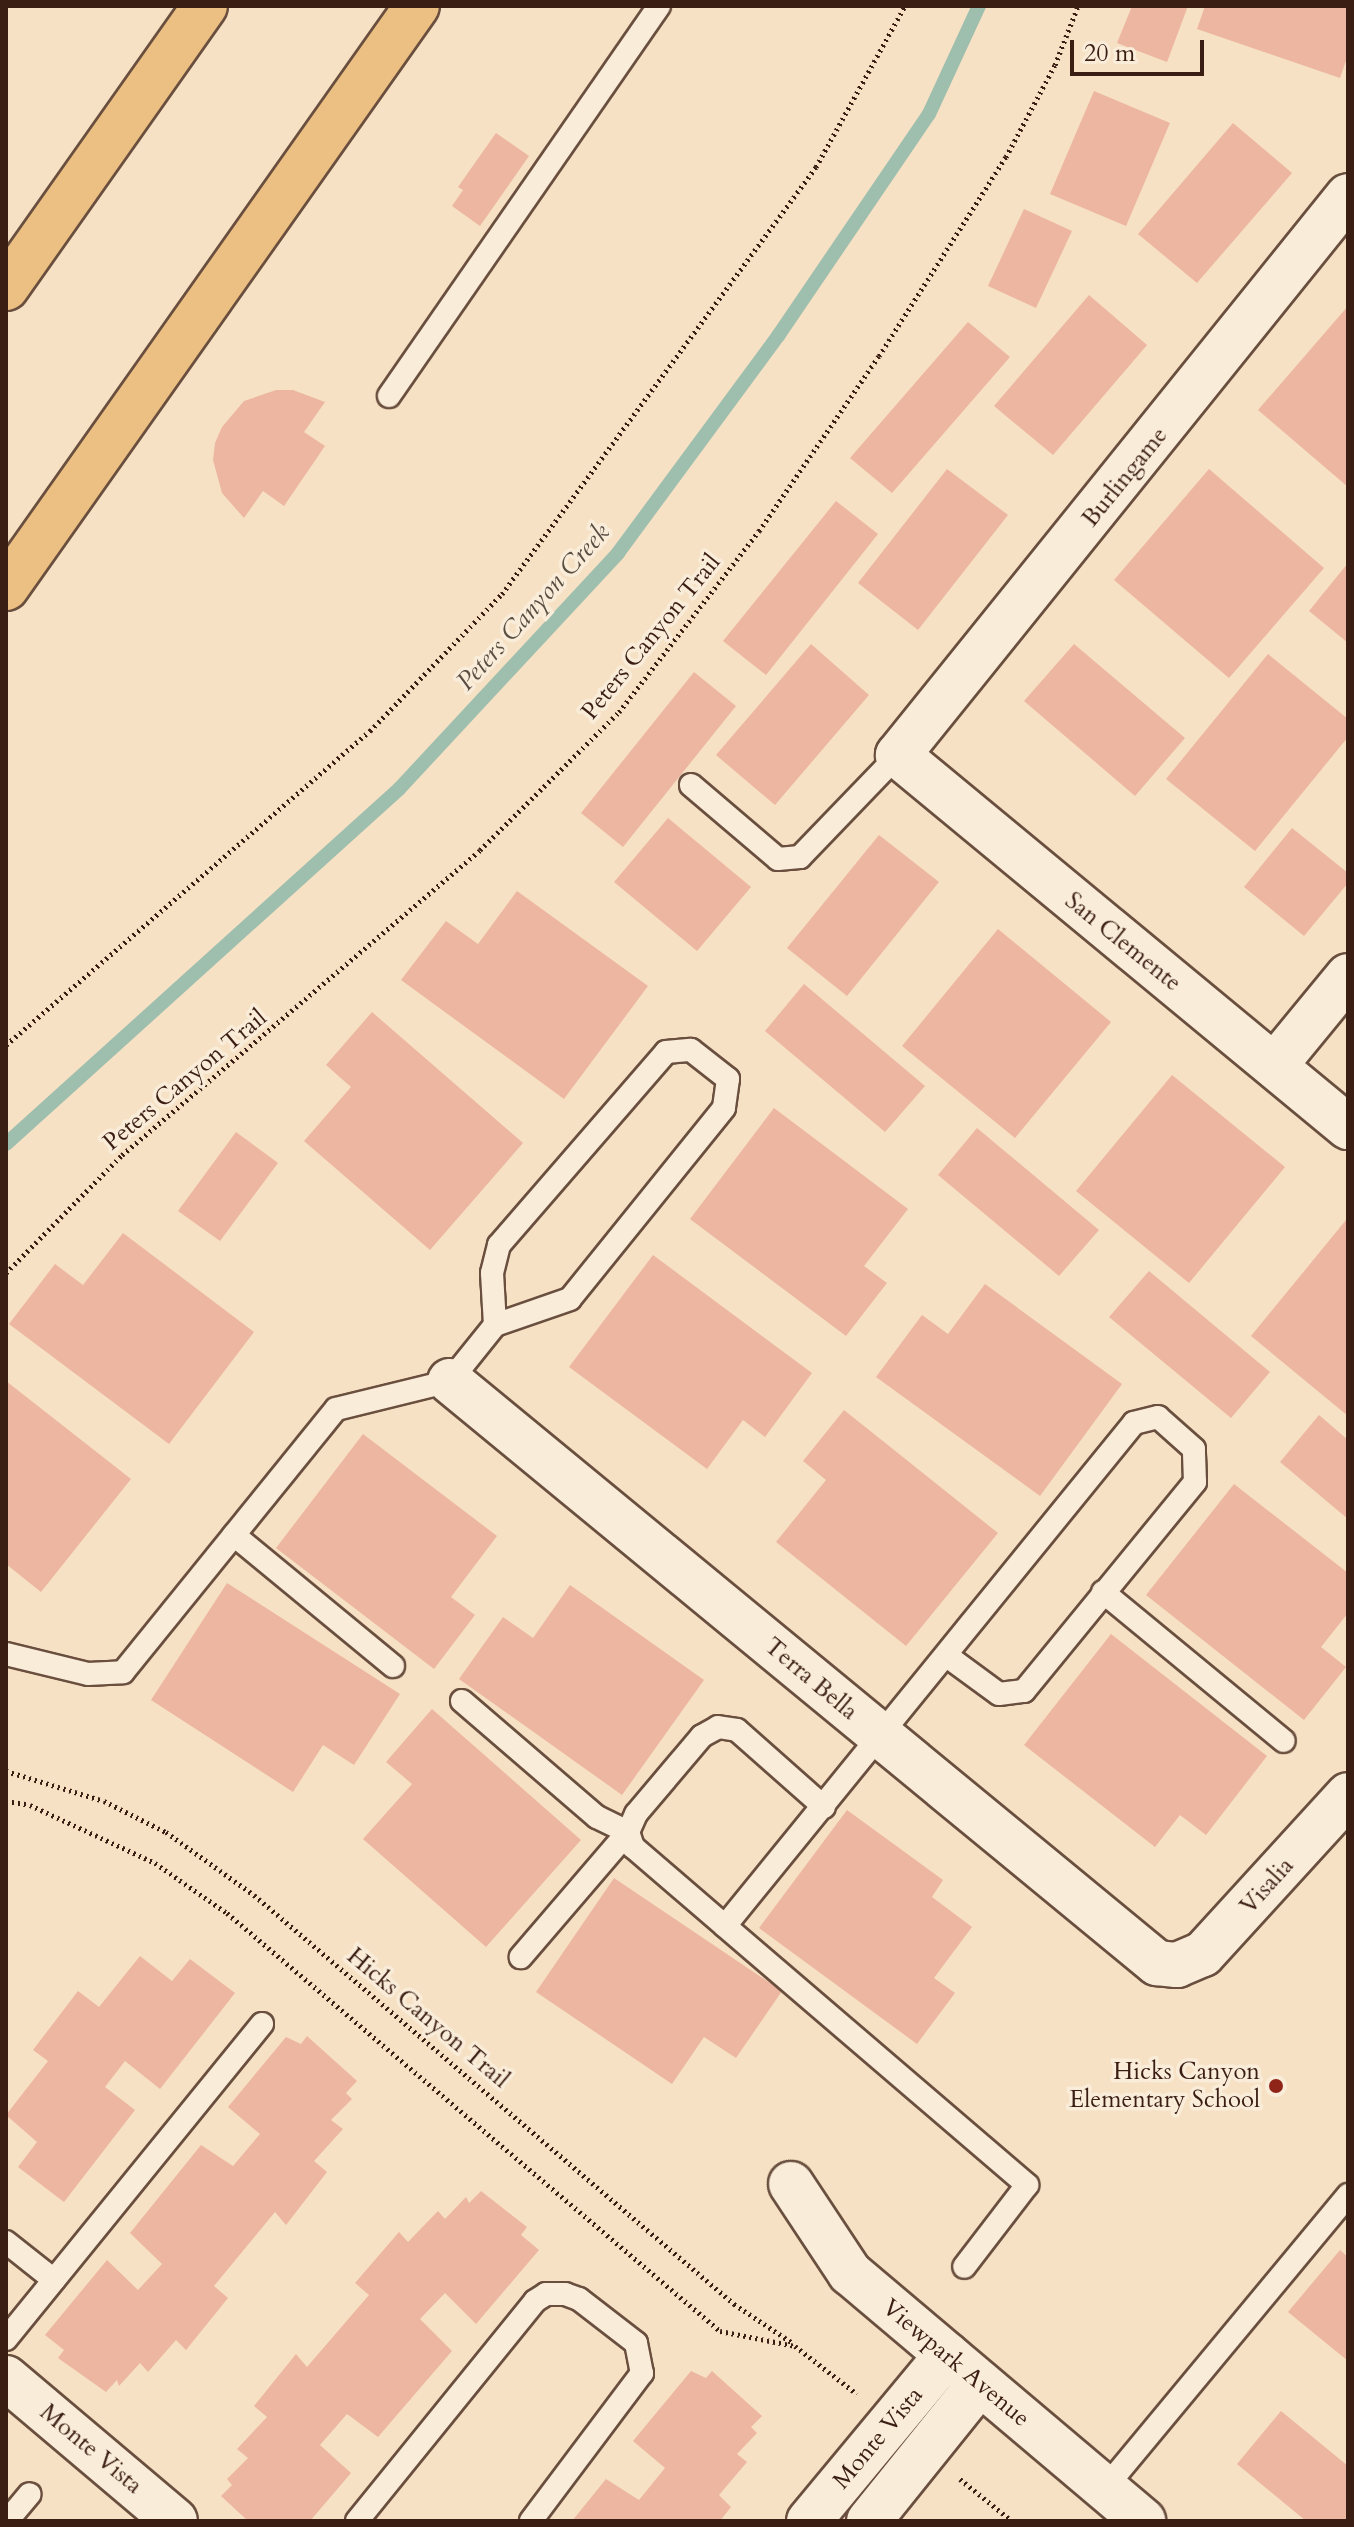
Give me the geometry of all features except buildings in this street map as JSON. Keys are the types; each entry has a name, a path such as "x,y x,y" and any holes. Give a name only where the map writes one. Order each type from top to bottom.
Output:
{"highway":[{"path":"6,288 205,6"},
{"path":"6,588 417,6"}],"street":[{"name":"Burlingame","path":"898,755 1348,196"},
{"name":"San Clemente","path":"898,755 1348,1127"},
{"path":"1275,1065 1348,976"},
{"name":"Terra Bella","path":"450,1381 1157,1963 1177,1965"},
{"name":"Visalia","path":"1177,1965 1195,1960 1223,1935 1348,1795"},
{"name":"Viewpark Avenue","path":"791,2184 850,2273 1143,2521"},
{"name":"Monte Vista","path":"809,2521 908,2436 964,2369"},
{"name":"Monte Vista","path":"6,2378 175,2521"},
{"name":"Monte Vista","path":"869,2521 908,2436"}],"lane":[{"path":"389,396 659,6"},
{"path":"691,785 778,859 800,857 898,755"},
{"path":"6,1654 88,1674 123,1672 336,1409 450,1381 495,1325 570,1299 724,1108 728,1079 691,1050 666,1052 499,1245 492,1273 495,1325"},
{"path":"725,1926 882,1738 947,1656 1134,1423 1158,1417 1194,1449 1195,1482 1024,1691 999,1694 947,1656"},
{"path":"234,1535 393,1666"},
{"path":"1103,1592 1284,1741"},
{"path":"462,1701 597,1817 628,1832 633,1847 1027,2185 964,2267"},
{"path":"521,1957 628,1832 636,1814 702,1736 718,1727 737,1730 824,1807"},
{"path":"6,2339 262,2024"},
{"path":"1105,2488 1348,2195"},
{"path":"6,2242 54,2280"},
{"path":"357,2521 535,2301 546,2294 565,2294 579,2299 636,2343 642,2373 531,2521"},
{"path":"7,2521 30,2494"}],"path":[{"path":"6,1045 370,731 502,594 816,167 905,6"},
{"name":"Peters Canyon Trail","path":"6,1273 122,1155 480,850 619,712 759,531 879,356 1006,157 1055,65 1078,6"},
{"name":"Hicks Canyon Trail","path":"6,1771 104,1801 166,1832 254,1895 734,2304 795,2346 1012,2521"},
{"name":"Hicks Canyon Trail","path":"6,1801 30,1805 155,1863 227,1913 720,2331 795,2346"}],"waterway":[{"name":"Peters Canyon Creek","path":"6,1144 399,789 618,553 778,336 929,114 979,6"}],"place":[{"name":"Hicks Canyon Elementary School","path":"1276,2086"}]}
